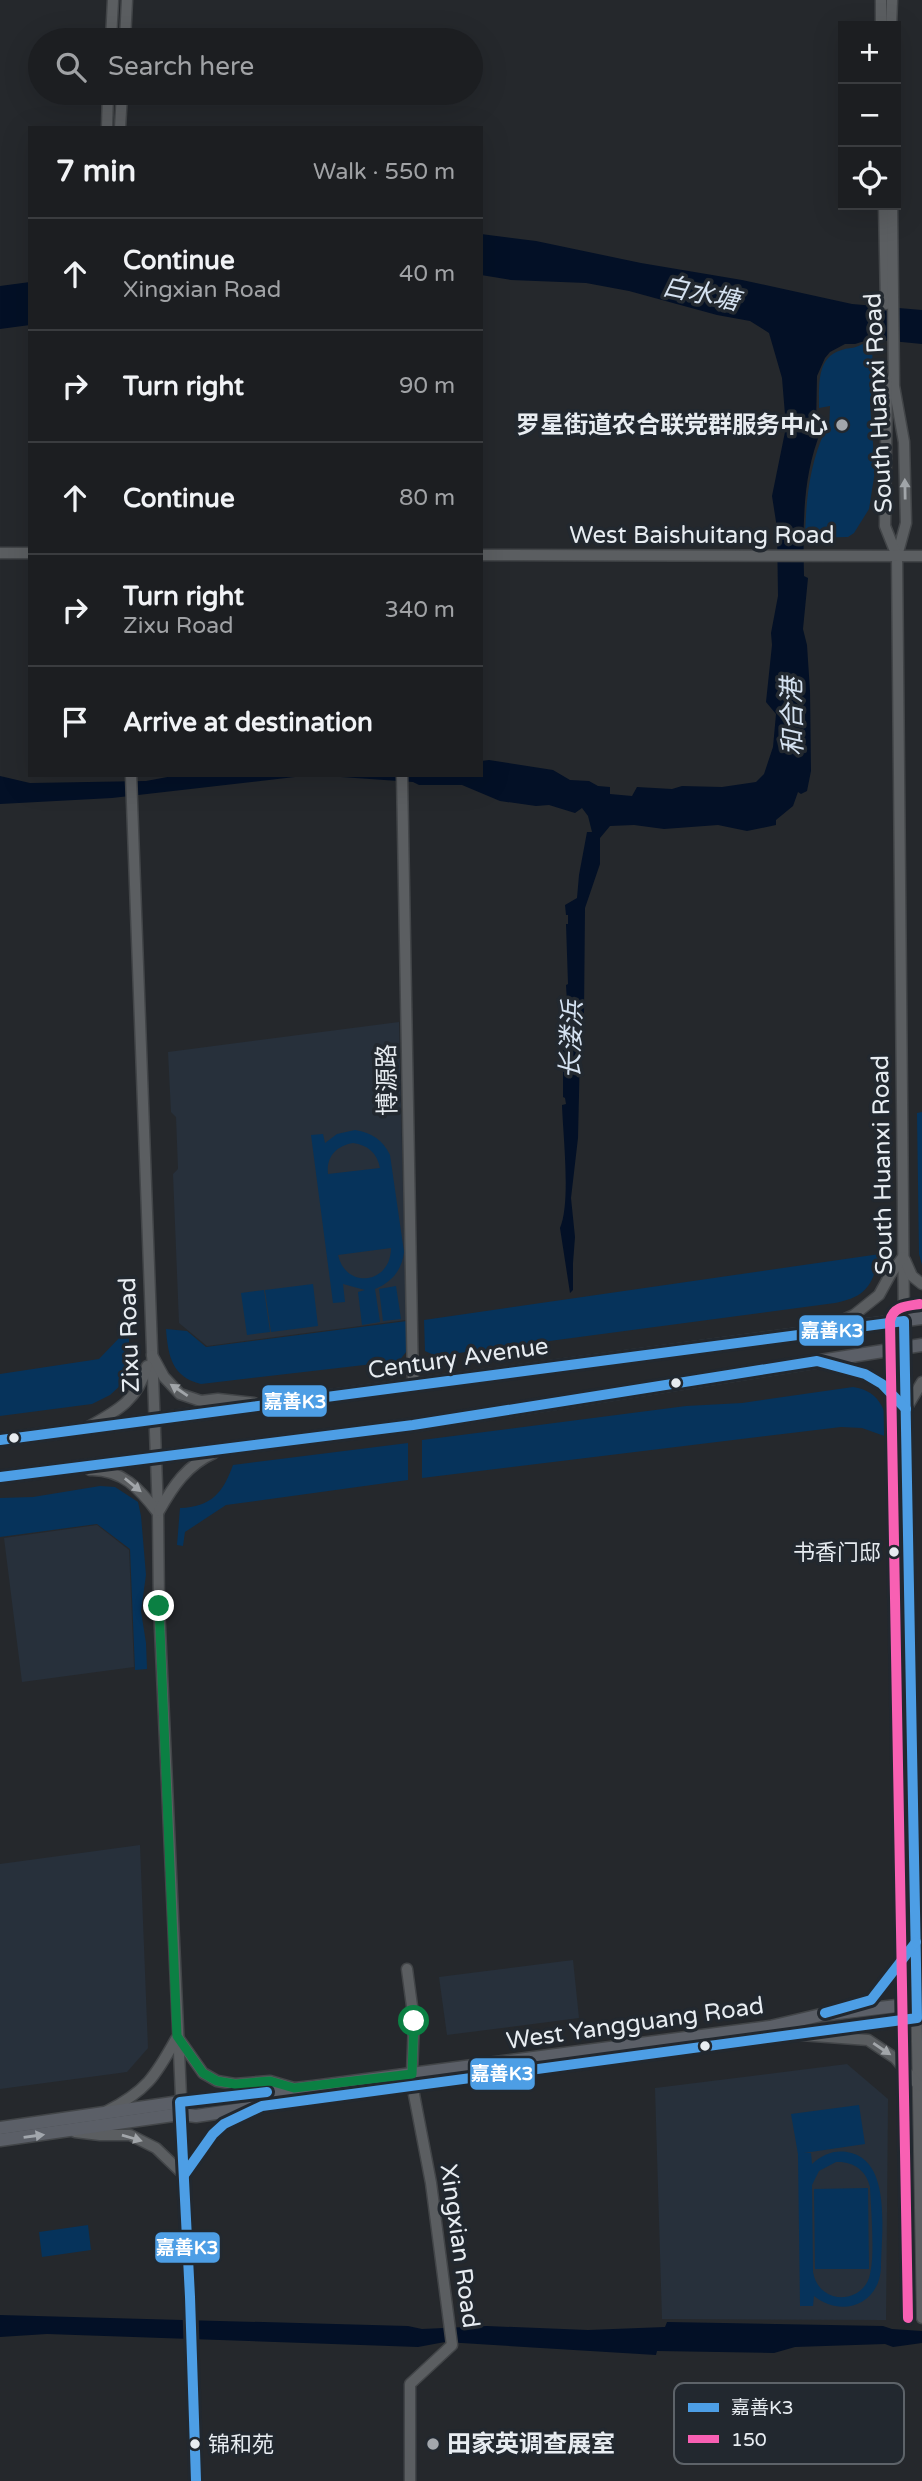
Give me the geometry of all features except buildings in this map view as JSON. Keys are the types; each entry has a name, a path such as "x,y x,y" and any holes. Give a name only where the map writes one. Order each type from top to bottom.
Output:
{"main road":[{"name":"Century Avenue","path":"0,1440 922,1318"},
{"path":"0,1477 413,1425 922,1345"},
{"name":"West Yangguang Road","path":"0,2127 102,2113 180,2108 196,2116 412,2079 770,2027 821,2015 919,2003"},
{"name":"West Yangguang Road","path":"0,2140 68,2131 294,2088 412,2079 920,2018"}],"street":[{"path":"112,28 113,0"},
{"path":"126,28 127,0"},
{"path":"881,0 881,21"},
{"path":"891,0 891,21"},
{"path":"107,126 108,105"},
{"path":"120,126 121,105"},
{"name":"South Huanxi Road","path":"884,210 889,274 891,386 885,526 897,556"},
{"name":"South Huanxi Road","path":"889,274 892,210"},
{"name":"South Huanxi Road","path":"891,386 904,442 905,523 897,556 903,1257 916,1942 920,2018 922,2318"},
{"path":"0,553 28,553"},
{"name":"West Baishuitang Road","path":"483,555 922,556"},
{"name":"Zixu Road","path":"131,777 158,1513 159,1606 196,2481"},
{"name":"博源路","path":"402,777 413,1385"},
{"path":"903,1257 912,1276 922,1284"},
{"path":"813,1332 854,1315 870,1302 878,1295 903,1257"},
{"path":"151,1353 164,1377 180,1394 201,1401 218,1399 269,1404"},
{"path":"86,1429 136,1393 151,1353"},
{"path":"817,1361 865,1374 882,1384 906,1409 922,1382"},
{"path":"51,1471 100,1470 119,1475 132,1482 158,1513 173,1486 190,1467 220,1449"},
{"path":"821,2015 871,2000 916,1942 922,1953"},
{"name":"Xingxian Road","path":"407,1969 414,2021 412,2079 431,2183 452,2346 410,2384 410,2481"},
{"path":"792,2033 817,2038 869,2040 920,2081"},
{"path":"102,2113 145,2088 159,2070 177,2036 203,2073 217,2081 235,2084 270,2081 294,2088"},
{"path":"68,2131 100,2136 130,2134 156,2148 184,2175 213,2134 224,2124 262,2106"}],"shaded area":[{"path":"872,340 873,381 870,403 875,471 869,509 854,533 848,537 805,538 812,470 825,431 829,431 830,406 819,408 822,368 832,355 840,350"},
{"path":"399,1022 406,1320 207,1346 179,1323 173,1174 178,1169 176,1117 171,1112 168,1052"},
{"path":"922,1112 922,1265 919,1254 917,1113"},
{"path":"355,1130 367,1133 380,1141 390,1155 404,1252 395,1275 375,1289 380,1322 362,1325 358,1292 365,1290 343,1284 345,1302 333,1303 311,1135 323,1134 325,1143 337,1134","holes":["353,1143 371,1151 380,1168 328,1174 333,1153","391,1248 384,1269 367,1278 350,1274 338,1255"]},
{"path":"880,1254 867,1288 855,1297 835,1303 436,1356 425,1351 424,1320"},
{"path":"313,1284 318,1326 271,1332 265,1290"},
{"path":"396,1286 401,1319 383,1321 379,1289"},
{"path":"264,1290 270,1332 247,1335 241,1293"},
{"path":"407,1321 406,1352 399,1361 201,1384 184,1376 173,1364 166,1329 187,1331 206,1347"},
{"path":"129,1333 129,1366 123,1383 110,1395 92,1404 0,1416 0,1374 99,1359 123,1334"},
{"path":"853,1387 871,1393 877,1399 885,1412 890,1438 862,1428 841,1427 422,1478 422,1440 686,1406 742,1403"},
{"path":"408,1443 408,1480 226,1505 185,1532 183,1546 177,1545 180,1508 200,1505 214,1497 225,1483 233,1465"},
{"path":"100,1486 115,1487 138,1502 146,1575 141,1611 147,1669 135,1670 130,1549 97,1524 0,1537 0,1498 33,1497"},
{"path":"97,1525 129,1550 134,1667 22,1682 4,1538"},
{"path":"140,1845 148,2048 127,2072 0,2089 0,1864"},
{"path":"573,1960 579,2018 447,2035 439,1977"},
{"path":"847,2064 888,2099 886,2320 662,2319 655,2088"},
{"path":"859,2105 865,2144 804,2153 811,2153 812,2164 837,2152 847,2152 862,2158 872,2168 878,2183 882,2218 879,2281 866,2299 857,2304 836,2306 814,2296 813,2306 800,2306 798,2154 791,2114","holes":["836,2162 848,2163 858,2168 870,2187 870,2274 861,2290 845,2297 822,2290 813,2272 812,2185 819,2171"]},
{"path":"868,2188 869,2269 815,2269 814,2189"},
{"path":"88,2225 91,2250 42,2257 39,2232"}],"water":[{"path":"483,234 536,241 852,304 922,310 922,344 871,339 845,344 830,352 817,376 816,426 821,431 810,466 804,520 804,576 808,578 803,629 807,645 810,691 811,771 807,791 801,794 798,792 793,806 776,820 776,825 747,831 718,825 664,829 634,825 610,826 600,838 600,864 585,908 584,1013 580,1051 578,1138 571,1198 575,1237 573,1290 570,1293 560,1228 566,1186 562,1105 566,1104 563,1097 563,1041 560,1025 567,1002 568,984 568,915 565,905 577,898 587,832 592,832 588,816 582,808 575,813 549,805 500,801 462,785 419,785 413,782 341,777 483,777 483,761 489,760 553,770 570,780 589,781 598,786 610,787 610,794 632,796 637,787 722,787 756,782 764,774 773,747 776,714 766,702 771,633 778,596 777,528 772,496 786,427 782,378 769,333 750,321 717,315 629,291 586,283 511,280 483,275"},
{"path":"28,282 28,325 0,329 0,286"},
{"path":"0,776 30,783 146,781 167,777 295,777 112,798 0,804"},
{"path":"0,2315 408,2326 422,2329 487,2326 588,2330 665,2327 667,2322 883,2326 922,2331 922,2343 893,2347 885,2344 795,2347 774,2353 657,2351 656,2355 445,2342 418,2347 47,2334 0,2337"}],"transit line":[{"name":"150","path":"908,2318 890,1321 897,1310 920,1304"},
{"name":"嘉善K3","path":"0,1440 904,1321 917,2018 262,2106 224,2124 213,2134 184,2175"},
{"name":"嘉善K3","path":"0,1477 413,1425 817,1361 865,1374 882,1384 906,1409"},
{"name":"嘉善K3","path":"825,2013 871,2000 916,1942"},
{"name":"嘉善K3","path":"196,2481 180,2102 267,2092"}],"place":[{"name":"罗星街道农合联党群服务中心","path":"842,425"},
{"name":"书香门邸","path":"894,1552"},
{"name":"锦和苑","path":"195,2444"},
{"name":"田家英调查展室","path":"433,2444"}],"route":[{"path":"159,1606 177,2036 191,2059 203,2073 217,2081 235,2084 270,2081 294,2088 313,2087 412,2074 414,2021"}],"water label":[{"name":"白水塘","path":"701,293"},
{"name":"和合港","path":"792,717"},
{"name":"长溇浜","path":"571,1040"}]}
